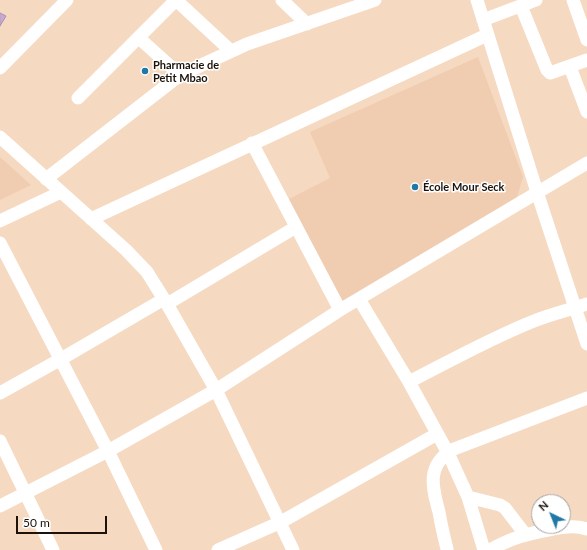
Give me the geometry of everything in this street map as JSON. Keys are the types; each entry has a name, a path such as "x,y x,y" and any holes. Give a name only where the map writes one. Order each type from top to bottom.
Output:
{"street":[{"path":"0,68 67,0"},
{"path":"78,98 176,0 231,52"},
{"path":"282,0 307,24"},
{"path":"46,179 180,75 247,44 375,0"},
{"path":"477,0 537,192 581,306 587,344"},
{"path":"483,20 536,0"},
{"path":"573,0 587,40"},
{"path":"521,6 547,70 550,73 587,60"},
{"path":"91,218 487,35"},
{"path":"139,38 180,75"},
{"path":"570,67 587,112"},
{"path":"0,137 91,218 147,272 216,390 293,550"},
{"path":"252,143 340,310"},
{"path":"0,506 108,451 216,390 340,310 587,163"},
{"path":"0,221 61,192"},
{"path":"0,393 296,227"},
{"path":"0,243 108,451 156,550"},
{"path":"359,299 409,382 448,452 468,497 484,550"},
{"path":"409,382 487,342 522,326 581,306"},
{"path":"447,549 432,480 435,468 441,458 448,452 587,398"},
{"path":"218,550 280,522 437,434"},
{"path":"0,441 53,550"},
{"path":"468,497 500,505 525,534"},
{"path":"490,550 507,546 525,534 572,526 587,529"}],"shaded area":[{"name":"École Mour Seck","path":"478,57 523,177 517,197 342,301 287,200 330,178 310,132"},
{"path":"0,157 31,185 0,200"}],"building":[{"path":"0,13 6,16 0,26"}],"place":[{"name":"Pharmacie de Petit Mbao","path":"145,71"},
{"name":"École Mour Seck","path":"415,187"}]}
